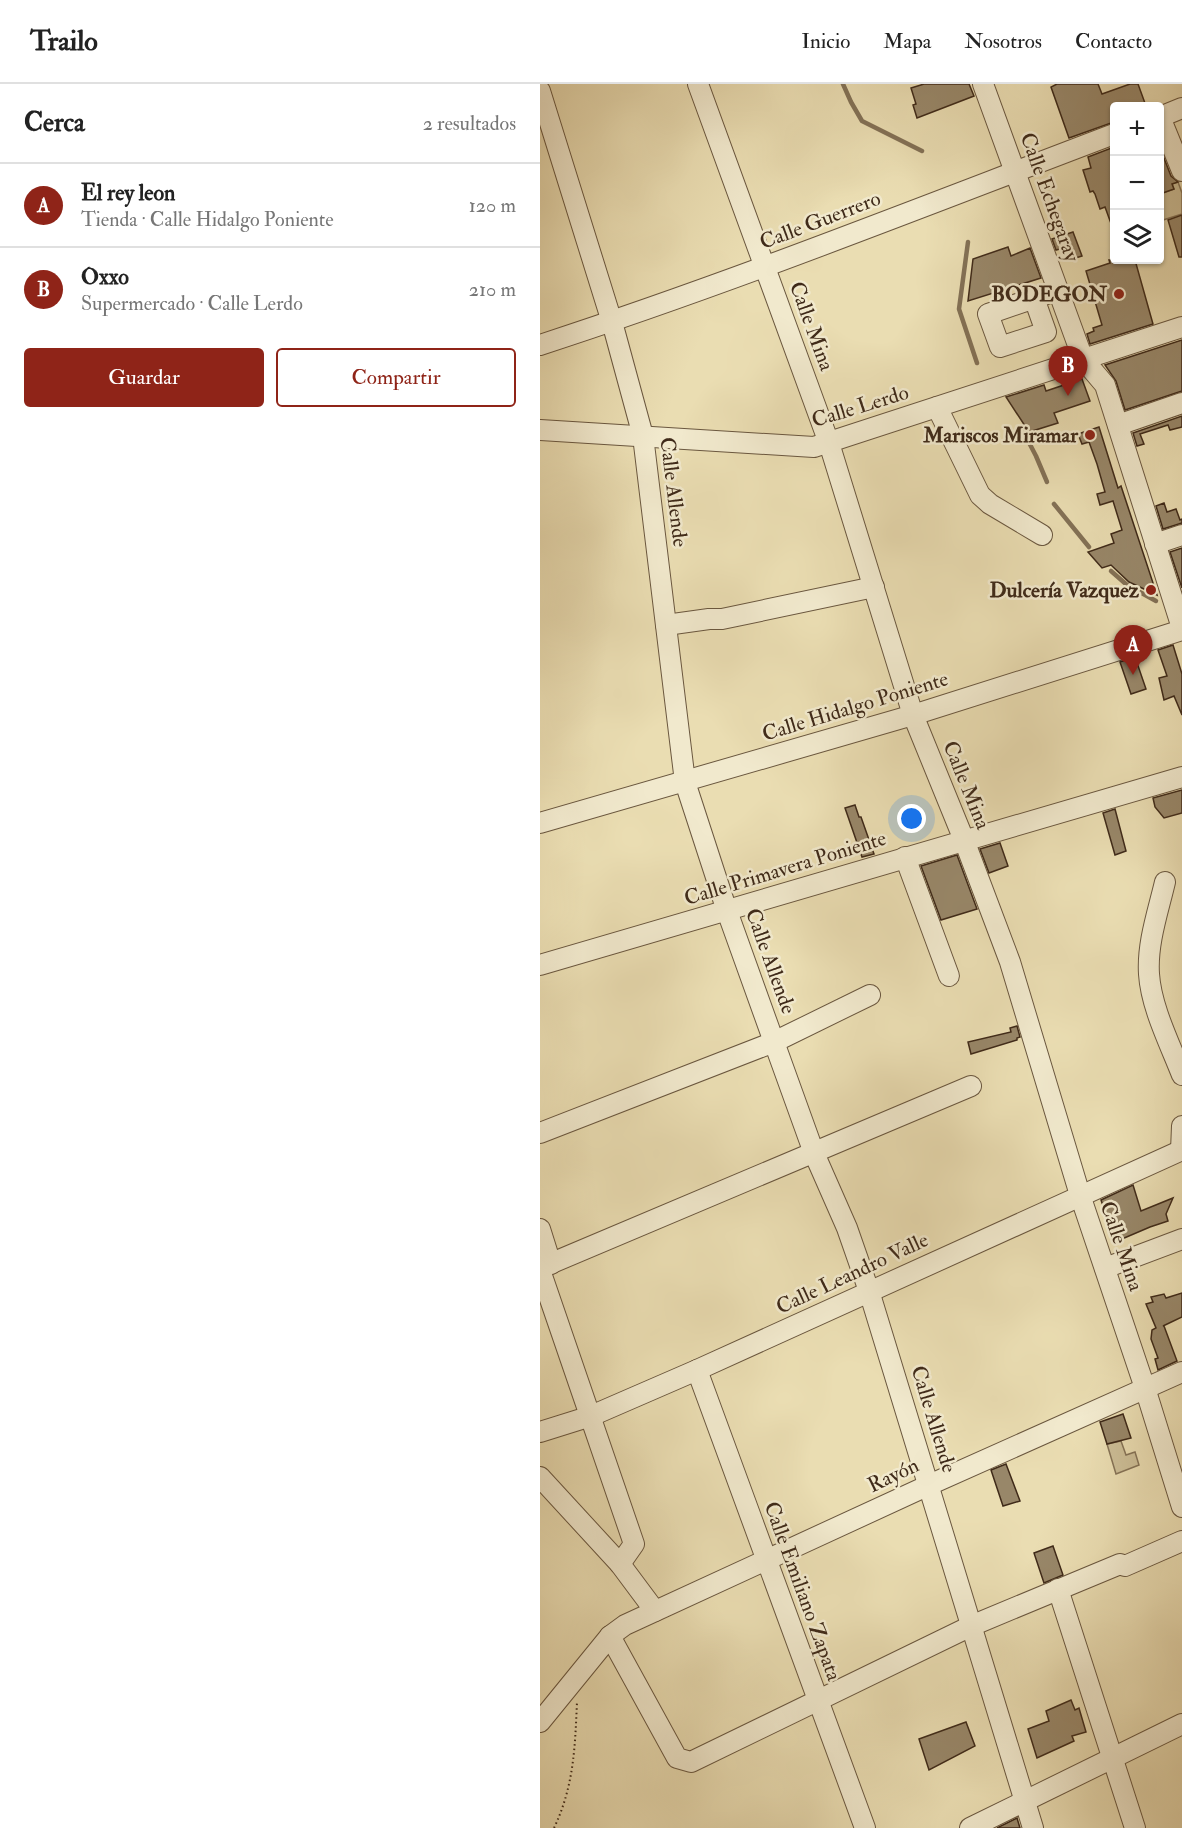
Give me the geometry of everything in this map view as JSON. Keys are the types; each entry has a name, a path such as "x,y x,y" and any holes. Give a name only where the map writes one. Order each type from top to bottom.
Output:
{"street":[{"path":"540,89 547,84"},
{"name":"Calle Mina","path":"698,84 829,443 913,715 1010,962 1080,1196 1145,1388 1182,1507"},
{"name":"Calle Echegaray","path":"983,84 1083,359 1105,385 1182,629"},
{"name":"Calle Allende","path":"540,89 612,322 643,436 685,782 727,911 814,1153 847,1228 869,1292 1033,1828"},
{"path":"1164,115 1182,108"},
{"path":"1164,127 1182,171"},
{"name":"Calle Guerrero","path":"540,345 766,267 1110,136"},
{"path":"1034,298 1058,290"},
{"name":"Calle Lerdo","path":"540,430 814,447 1182,327"},
{"path":"1118,426 1182,403"},
{"path":"937,407 980,495 990,504 1042,535"},
{"path":"1155,544 1182,535"},
{"path":"666,625 709,619 722,620 874,587"},
{"name":"Calle Hidalgo Poniente","path":"540,823 913,715 1182,629"},
{"name":"Calle Primavera Poniente","path":"540,965 1182,777"},
{"path":"905,857 949,976"},
{"path":"1165,882 1151,943 1149,974 1157,1009 1182,1075"},
{"path":"540,1133 774,1042 870,995"},
{"path":"544,1267 971,1086"},
{"path":"1181,1150 1182,1126"},
{"name":"Calle Leandro Valle","path":"540,1432 591,1416 697,1370 1181,1150"},
{"path":"540,1230 544,1267 634,1544 620,1564"},
{"path":"1105,1268 1182,1239"},
{"name":"Calle Emiliano Zapata","path":"697,1370 865,1828"},
{"name":"Rayón","path":"617,1631 929,1485 1182,1372"},
{"path":"540,1477 620,1564 656,1611"},
{"path":"540,1722 617,1631 677,1758 692,1762 971,1626 1120,1564 1125,1566 1182,1541"},
{"path":"1058,1589 1135,1828"},
{"path":"970,1828 1182,1724"}],"path":[{"path":"554,1828 568,1789 578,1723 577,1703 580,1698 572,1682"}],"shaded area":[{"path":"1178,182 1182,193 1182,214 1164,220 1164,193 1174,189 1172,184"},
{"path":"1121,1441 1126,1455 1135,1452 1139,1465 1116,1474 1107,1444"}],"building":[{"path":"924,84 969,84 974,96 917,118 911,88"},
{"path":"1057,84 1098,84 1102,94 1130,84 1138,84 1145,102 1110,102 1110,123 1069,138 1051,87"},
{"path":"1110,149 1110,221 1105,207 1100,209 1095,194 1093,191 1090,192 1083,170 1091,168 1088,157"},
{"path":"1164,158 1171,176 1178,182 1172,184 1174,189 1164,193"},
{"path":"1182,215 1182,257 1179,257 1168,220"},
{"path":"1073,232 1082,256 1072,259 1067,247 1056,250 1052,239"},
{"path":"1008,247 1011,256 1030,248 1041,278 968,301 973,259"},
{"name":"BODEGON","path":"1110,263 1136,264 1153,324 1090,344 1087,334 1094,331 1093,328 1102,325 1086,271"},
{"path":"1182,340 1182,391 1125,410 1116,381 1105,365"},
{"path":"1082,379 1090,401 1054,413 1058,423 1029,432 1006,397 1044,385 1046,391"},
{"path":"1182,416 1182,427 1170,430 1168,425 1140,434 1144,444 1137,446 1133,433"},
{"path":"1099,427 1118,488 1121,486 1157,595 1129,582 1111,565 1102,568 1088,552 1114,543 1111,534 1122,530 1113,501 1100,505 1097,494 1105,492 1097,464 1089,442 1082,444 1078,434"},
{"path":"1164,503 1167,512 1176,509 1182,523 1163,529 1156,506"},
{"path":"1182,548 1182,588 1170,552"},
{"path":"1173,645 1182,674 1182,715 1174,696 1164,700 1159,678 1167,676 1158,650"},
{"path":"1135,657 1146,689 1131,694 1120,662"},
{"path":"1182,790 1182,813 1164,818 1155,807 1153,798"},
{"path":"855,805 874,854 862,857 845,808"},
{"path":"1115,809 1126,851 1115,855 1103,813"},
{"path":"1000,843 1008,866 989,873 980,849"},
{"path":"957,855 977,909 941,920 921,866"},
{"path":"1017,1026 1020,1037 1017,1040 971,1054 968,1042 1011,1032 1010,1028"},
{"path":"1133,1185 1141,1211 1173,1198 1166,1214 1168,1221 1115,1242 1101,1200"},
{"path":"1182,1293 1182,1317 1163,1326 1177,1361 1158,1370 1155,1359 1158,1358 1151,1339 1152,1330 1156,1328 1146,1304 1153,1302 1151,1297 1164,1294 1166,1298"},
{"path":"1123,1414 1131,1438 1107,1444 1100,1422"},
{"path":"1006,1464 1020,1501 1003,1506 991,1470"},
{"path":"1053,1546 1063,1575 1044,1583 1034,1553"},
{"path":"1071,1700 1075,1710 1079,1708 1086,1732 1072,1736 1074,1741 1037,1758 1028,1729 1049,1721 1046,1711"},
{"path":"966,1722 975,1746 929,1770 919,1739"},
{"path":"1017,1818 1020,1828 997,1828"}],"waterway":[{"path":"843,84 862,121 922,151"},
{"path":"968,242 959,309 977,363"},
{"path":"1023,431 1047,482"},
{"path":"1054,504 1089,547"},
{"path":"1111,571 1127,585 1156,601"}],"place":[{"name":"BODEGON","path":"1119,294"},
{"name":"Oxxo","path":"1068,396"},
{"name":"Mariscos Miramar","path":"1090,435"},
{"name":"Dulcería Vazquez","path":"1151,590"},
{"name":"El rey leon","path":"1133,675"}]}
